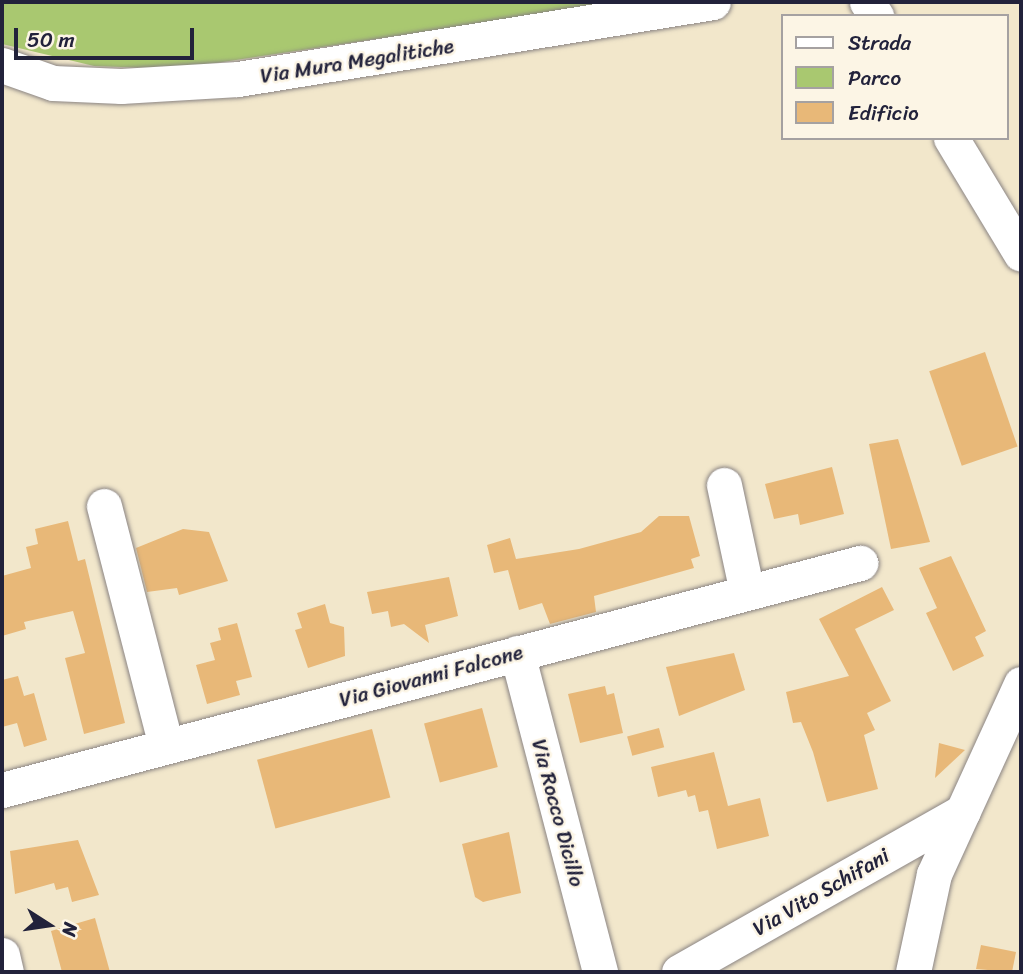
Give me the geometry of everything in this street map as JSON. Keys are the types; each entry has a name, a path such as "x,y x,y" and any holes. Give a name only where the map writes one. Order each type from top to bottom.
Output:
{"street":[{"name":"Via Mura Megalitiche","path":"2,65 52,83 238,79 713,2"},
{"path":"952,140 1017,235"},
{"path":"724,485 747,592"},
{"path":"104,506 166,746"},
{"name":"Via Giovanni Falcone","path":"2,790 860,563"},
{"name":"Via Rocco Dicillo","path":"517,653 600,972"},
{"path":"913,972 934,874 1021,684"},
{"name":"Via Vito Schifani","path":"679,972 963,811"},
{"path":"2,955 6,972"}],"green space":[{"path":"2,2 624,2 176,69 94,66 2,44"}],"building":[{"path":"985,352 1018,447 962,466 929,371"},
{"path":"898,439 930,542 891,549 869,444"},
{"path":"832,467 844,514 800,525 798,514 774,519 765,484"},
{"path":"659,516 689,516 700,556 691,559 694,568 594,596 596,612 550,624 542,603 519,610 508,570 494,573 487,545 510,538 516,559 579,549 641,532"},
{"path":"68,521 78,561 85,559 125,723 84,734 65,658 85,653 73,611 24,622 26,629 2,636 2,576 31,568 26,547 38,544 35,529"},
{"path":"183,529 209,532 228,581 179,595 177,588 147,592 136,548"},
{"path":"951,556 986,631 975,637 984,656 953,671 926,613 937,608 919,568"},
{"path":"449,577 458,616 425,625 429,643 404,624 391,627 388,611 372,614 367,592"},
{"path":"882,587 894,610 855,629 891,701 867,713 875,730 864,735 878,789 827,802 813,752 801,722 793,723 786,692 849,676 819,619"},
{"path":"325,604 330,623 344,627 345,656 308,668 295,630 302,628 297,613"},
{"path":"237,623 252,677 236,681 240,695 207,704 196,665 215,660 210,643 221,640 218,628"},
{"path":"734,653 745,690 679,716 666,667"},
{"path":"18,676 24,696 34,693 47,740 24,747 17,723 2,727 2,680"},
{"path":"605,686 607,695 614,693 623,733 580,743 568,694"},
{"path":"482,708 498,767 440,782 424,724"},
{"path":"659,728 664,747 632,756 627,737"},
{"path":"372,729 390,798 275,828 257,760"},
{"path":"939,743 965,750 935,778"},
{"path":"714,752 728,806 760,798 769,836 717,849 708,810 699,812 695,795 688,797 686,790 658,797 651,767"},
{"path":"509,832 521,893 483,902 475,897 462,844"},
{"path":"78,840 99,895 72,902 68,887 56,890 54,883 15,894 10,851"},
{"path":"95,918 110,972 62,972 51,931"},
{"path":"981,945 1016,952 1012,972 976,969"}]}
